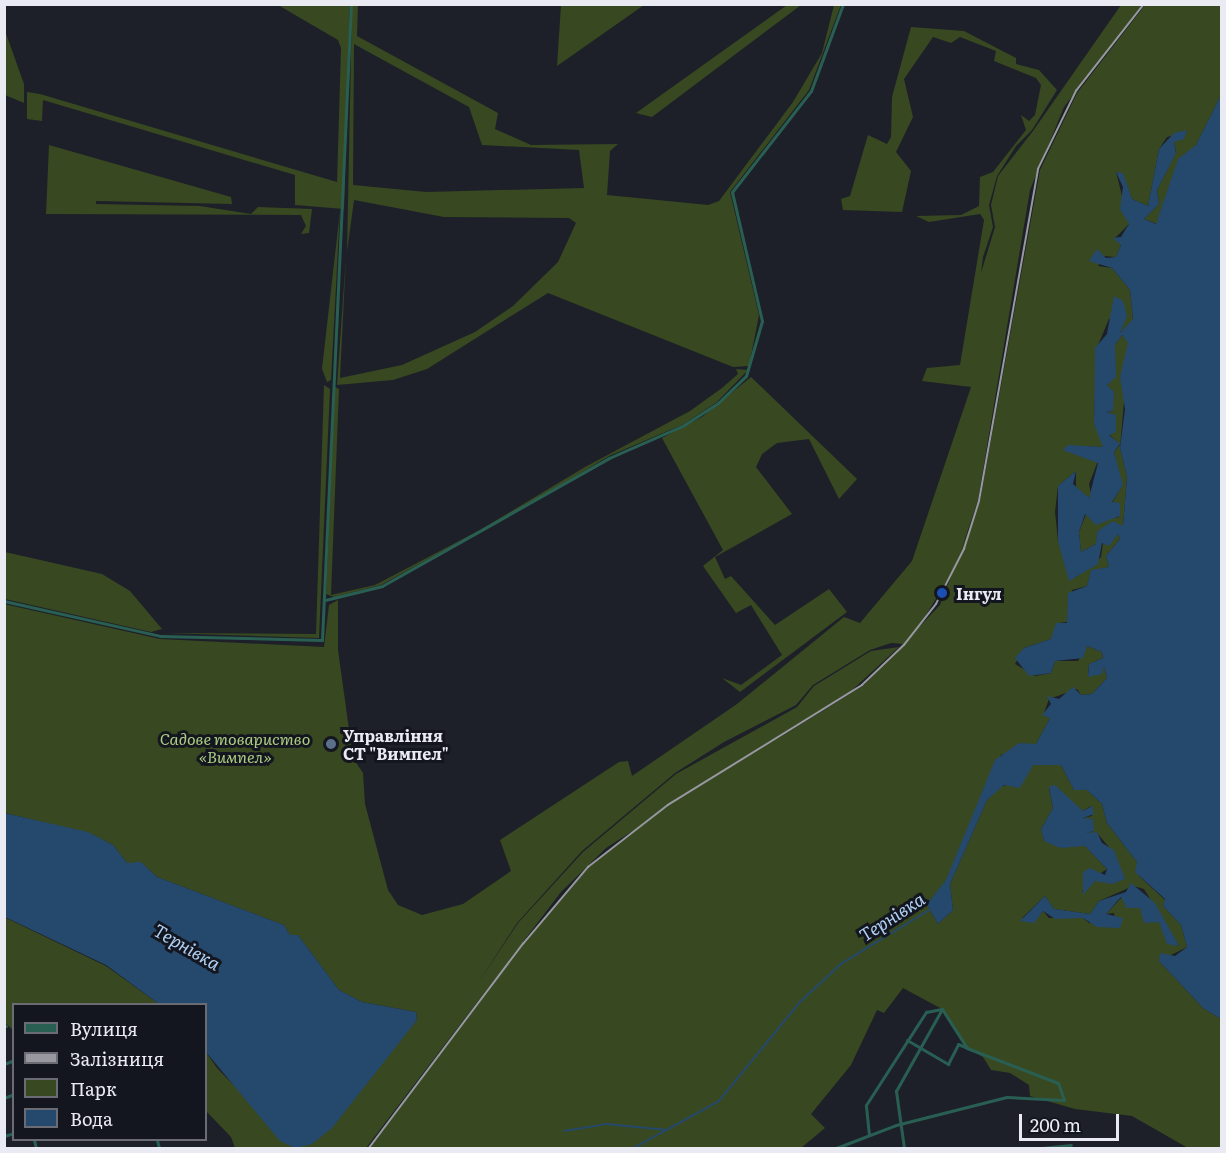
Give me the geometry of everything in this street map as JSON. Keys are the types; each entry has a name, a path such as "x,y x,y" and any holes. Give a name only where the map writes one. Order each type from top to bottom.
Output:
{"street":[{"path":"4,601 160,636 315,644 323,638 351,4"},
{"path":"325,600 382,586 609,458 684,425 746,376 762,321 732,192 811,91 843,4"},
{"path":"869,1135 863,1120 866,1105 906,1040 931,1008 942,1009"},
{"path":"942,1009 967,1048"},
{"path":"904,1149 896,1091 942,1009"},
{"path":"836,1149 900,1124 1007,1097 1064,1100 1058,1083 958,1044 948,1064 906,1040"},
{"path":"1042,1149 1071,1145"}],"green space":[{"path":"561,4 644,5 557,66"},
{"path":"278,5 350,5 344,209 295,205 295,175 43,100 42,121 27,119 27,92 40,94 337,182 341,48 338,40"},
{"path":"352,5 358,5 357,36 498,113 495,129 531,145 618,144 610,151 607,195 708,205 719,201 793,102 822,53 834,5 841,5 809,90 730,192 759,315 749,366 733,367 548,293 427,369 393,380 337,385 346,256 340,378 402,365 475,332 513,306 558,262 576,223 569,218 444,217 354,200 347,252","holes":["354,44 469,107 482,145 579,150 584,188 426,192 353,185"]},
{"path":"787,5 801,5 652,117 636,113"},
{"name":"Садове товариство «Вимпел»","path":"1121,5 1142,5 1064,107 1030,190 978,500 956,566 923,620 904,644 891,643 870,650 813,685 796,705 724,742 675,773 582,851 517,923 477,985 518,923 583,852 676,774 797,707 814,686 871,651 899,647 849,693 606,848 561,892 366,1148 295,1148 417,1020 416,1012 362,1002 339,990 298,935 290,935 284,925 157,877 142,863 127,863 113,845 91,834 5,813 4,604 160,639 324,647 329,605 338,600 338,650 353,758 363,773 365,804 388,890 398,905 422,915 463,904 511,871 500,840 619,762 628,761 632,776 737,704 844,617 860,623 912,561 971,387 922,381 927,368 960,365 984,220 980,214 929,222 916,216 961,215 979,206 980,177 993,172 1026,130 1021,115 1029,121 1035,115 1041,85 1036,78 994,61 996,51 960,37 951,43 933,37 904,79 913,117 896,152 911,171 902,212 843,210 841,199 850,196 868,135 887,144 891,137 892,97 911,27 964,31 1016,58 1016,64 1039,70 1057,90 1032,130 1016,146 997,176 989,205 993,227 983,257 981,273 995,227 991,205 998,176 1033,131"},
{"path":"1145,5 1221,5 1221,95 1196,145 1178,164 1157,224 1144,219 1159,204 1157,190 1176,152 1174,142 1187,132 1167,137 1159,149 1148,206 1132,199 1123,175 1116,172 1129,224 1115,238 1121,245 1116,257 1103,256 1098,266 1112,268 1130,290 1133,320 1120,333 1126,316 1109,319 1098,345 1094,412 1103,447 1078,446 1071,452 1098,461 1089,484 1091,494 1089,498 1076,490 1076,471 1058,486 1055,512 1058,541 1076,577 1101,557 1103,543 1118,534 1120,539 1106,556 1109,567 1091,571 1087,586 1072,590 1067,622 1059,623 1051,639 1024,648 1015,664 1035,676 1051,673 1055,661 1078,661 1087,646 1102,652 1103,658 1089,664 1088,675 1104,667 1107,678 1092,694 1081,695 1077,689 1049,699 1044,713 1050,718 1036,744 1001,755 946,881 927,904 938,924 953,910 950,884 987,800 1000,787 1019,781 1033,765 1061,765 1074,790 1087,790 1102,804 1107,823 1137,862 1139,876 1165,900 1163,906 1181,925 1187,947 1159,961 1203,1008 1221,1019 1221,1148 1188,1148 1132,1116 1075,1109 1030,1096 1029,1085 1010,1073 991,1070 983,1057 967,1048 942,1009 903,988 884,1013 877,1010 851,1065 811,1114 825,1128 801,1148 370,1148 523,944 589,867 668,806 863,686 940,605 980,501 1040,170 1077,93","holes":["1049,788 1083,811 1091,806 1092,816 1083,818 1094,831 1086,833 1097,833 1114,853 1122,875 1118,880 1095,881 1082,892 1086,883 1107,869 1085,846 1044,841 1041,829 1053,808","1133,886 1144,889 1179,946 1170,943 1159,922 1138,906 1128,907 1122,897 1106,914 1114,913 1115,919 1089,923 1083,918 1049,918 1043,911 1036,919 1022,918 1045,896 1054,909 1090,914 1099,901"]},
{"path":"4,28 24,84 24,103 5,95"},
{"path":"49,145 231,197 232,204 96,201 96,204 200,206 251,214 258,207 312,209 309,233 301,234 306,226 301,215 46,214"},
{"path":"340,211 331,380 327,382 322,369"},
{"path":"1122,335 1129,343 1120,448 1127,477 1123,526 1107,526 1096,544 1081,552 1079,532 1086,514 1095,522 1119,517 1120,505 1112,503 1122,486 1114,452 1120,445 1109,434 1115,415 1106,412 1113,411 1107,385 1114,378 1115,345"},
{"path":"736,369 748,370 717,402 684,424 609,456 536,500 381,585 334,597 326,594 335,387 339,389 331,595 375,585 480,530 585,467 690,411 738,374"},
{"path":"751,377 857,479 839,499 809,439 777,443 762,454 756,467 792,514 715,557 725,579 731,576 775,625 829,589 847,612 740,692 722,678 741,685 782,655 751,605 736,613 703,566 723,550 662,438 702,417"},
{"path":"324,385 330,389 319,638 165,633 316,634"},
{"path":"5,552 102,574 130,591 162,629 151,632 5,599"},
{"path":"4,917 106,966 158,1003 12,1003 12,1029 5,1023"},
{"path":"207,1053 217,1068 295,1148 235,1148 231,1137 207,1112"}],"water":[{"path":"1221,95 1221,1019 1203,1008 1159,961 1160,953 1175,956 1187,947 1181,925 1163,906 1165,899 1135,872 1137,862 1107,823 1102,804 1087,790 1074,790 1061,765 1033,765 1020,788 1004,785 987,800 950,884 953,910 938,924 927,904 946,880 995,760 1019,743 1036,744 1050,718 1042,715 1051,704 1047,696 1059,699 1073,687 1081,695 1092,694 1107,678 1104,667 1102,674 1088,677 1089,664 1103,658 1102,652 1087,646 1083,658 1055,661 1051,673 1029,676 1015,658 1024,648 1051,639 1056,623 1067,623 1068,593 1087,586 1091,570 1109,567 1106,556 1120,539 1118,534 1109,546 1102,543 1098,564 1069,581 1058,541 1058,486 1076,471 1073,484 1089,498 1098,463 1063,450 1068,445 1103,447 1094,424 1095,348 1107,334 1114,296 1123,301 1127,316 1120,333 1133,319 1130,290 1112,268 1089,261 1097,249 1106,258 1116,257 1121,245 1113,238 1121,237 1129,224 1120,209 1123,187 1116,172 1123,173 1132,199 1148,206 1159,149 1174,133 1187,130 1184,139 1174,142 1176,153 1157,190 1159,204 1144,219 1156,224 1178,159 1196,145","holes":["1122,335 1128,343 1120,377 1125,409 1120,448 1127,477 1123,526 1113,521 1097,532 1096,544 1081,552 1079,532 1085,514 1096,525 1120,516 1120,503 1112,502 1123,485 1114,452 1120,444 1109,435 1116,432 1116,415 1106,412 1113,411 1114,392 1107,385 1116,377 1115,345"]},
{"path":"1055,785 1083,811 1092,806 1094,814 1083,818 1093,819 1094,831 1086,833 1097,832 1102,843 1114,850 1125,879 1112,884 1095,881 1083,895 1083,872 1090,868 1105,875 1107,869 1085,846 1060,848 1044,841 1041,829 1053,808 1049,787"},
{"path":"4,813 88,832 113,845 127,863 141,862 157,877 284,925 290,935 298,935 339,990 362,1002 416,1012 417,1020 332,1128 312,1144 295,1148 280,1141 207,1053 207,1003 158,1003 106,965 5,917"},
{"path":"1131,883 1155,903 1179,946 1167,944 1159,922 1144,923 1140,908 1127,908 1121,897 1106,914 1123,918 1120,928 1097,927 1083,918 1055,919 1043,911 1034,923 1020,921 1045,896 1054,909 1090,914 1099,901 1126,892"}],"waterway":[{"name":"Тернівка","path":"634,1148 719,1101 800,1002 841,964 931,909"},
{"path":"564,1131 607,1124 667,1130"}],"railway":[{"path":"369,1148 523,944 588,867 668,805 862,685 904,645 936,604 964,549 979,501 1038,169 1076,91 1144,4"}],"place":[{"name":"Інгул","path":"942,593"},
{"name":"Управління СТ \"Вимпел\"","path":"331,744"}]}
